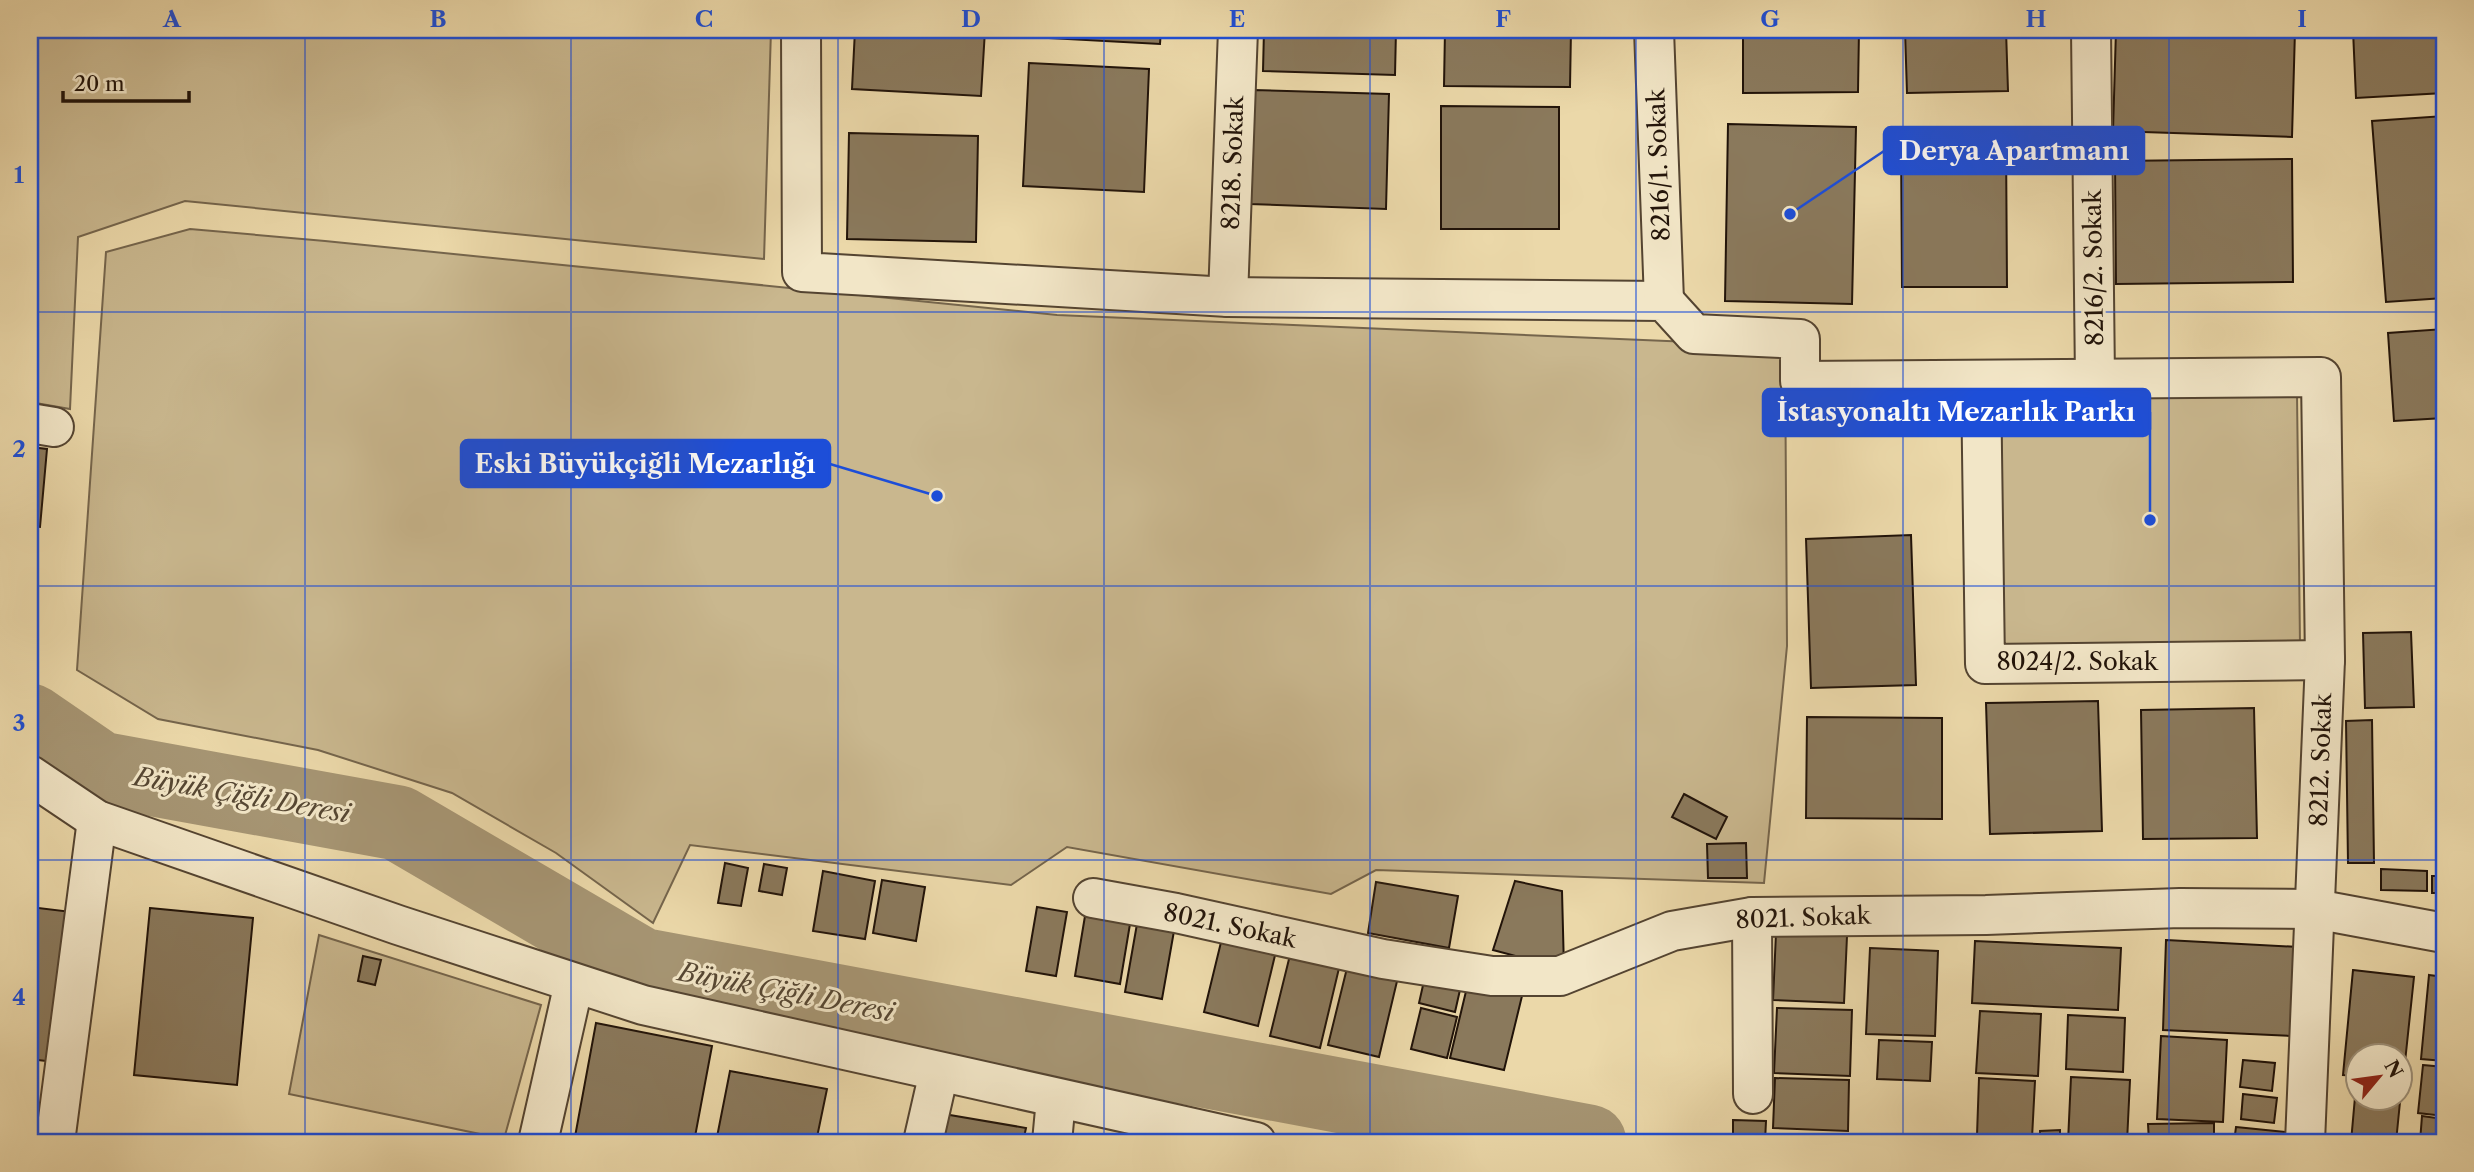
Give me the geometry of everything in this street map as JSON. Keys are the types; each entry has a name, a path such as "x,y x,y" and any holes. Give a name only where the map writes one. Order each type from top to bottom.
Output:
{"street":[{"path":"801,30 802,272 1228,297 1664,301 1695,334 1800,339 1800,381 2095,380"},
{"name":"8218. Sokak","path":"1228,297 1238,30"},
{"name":"8216/1. Sokak","path":"1654,30 1664,301"},
{"name":"8216/2. Sokak","path":"2091,30 2095,380"},
{"name":"8212. Sokak","path":"2095,380 2321,377 2326,660 2305,1142"},
{"name":"8024/2. Sokak","path":"1981,381 1985,664 2326,660"},
{"path":"30,775 97,820 398,925 643,1005 1256,1142"},
{"path":"47,1131 97,820"},
{"name":"8021. Sokak","path":"1093,898 1383,959 1492,976 1560,976 1672,932 1752,916 1986,915 2180,908 2315,909 2444,933"},
{"path":"1752,916 1753,1094"},
{"path":"538,1142 574,983"},
{"path":"923,1142 939,1072"},
{"path":"1052,1142 1056,1099"}],"shaded area":[{"path":"30,30 771,30 764,259 185,201 78,237 70,409 30,402"},
{"path":"190,229 1057,315 1785,346 1787,646 1764,883 1376,870 1331,894 1067,847 1011,885 690,845 653,923 556,853 452,793 318,750 158,719 77,670 106,252"},
{"path":"2297,394 2300,644 2003,647 2001,397"},
{"path":"319,935 541,1005 504,1139 289,1094"}],"building":[{"path":"855,30 985,30 981,96 852,89"},
{"path":"1013,30 1161,30 1160,44 1013,36"},
{"path":"1264,30 1396,30 1395,75 1263,71"},
{"path":"1445,30 1571,30 1570,87 1444,86"},
{"path":"1743,30 1859,30 1858,92 1743,93"},
{"path":"1905,30 2006,30 2008,91 1907,93"},
{"path":"2116,30 2295,30 2292,137 2113,131"},
{"path":"2353,30 2444,30 2444,93 2356,98"},
{"path":"1029,63 1149,69 1144,192 1023,186"},
{"path":"1253,90 1389,94 1386,209 1250,204"},
{"path":"1441,106 1559,107 1559,229 1441,229"},
{"path":"2444,116 2444,298 2386,302 2372,121"},
{"path":"1728,124 1856,127 1852,304 1725,301"},
{"path":"849,133 978,136 976,242 847,239"},
{"path":"1901,140 2006,140 2007,287 1902,287"},
{"path":"2292,159 2293,282 2116,284 2115,161"},
{"path":"2444,329 2444,418 2394,421 2388,333"},
{"path":"30,447 47,449 40,527 30,526"},
{"path":"1911,535 1916,685 1811,688 1806,539"},
{"path":"2411,632 2414,707 2365,708 2363,633"},
{"path":"2098,701 2102,831 1990,834 1986,703"},
{"path":"2254,708 2257,838 2143,839 2141,710"},
{"path":"1807,717 1942,718 1942,819 1806,818"},
{"path":"2372,720 2374,863 2348,863 2346,721"},
{"path":"1684,794 1727,817 1716,839 1672,817"},
{"path":"1746,843 1747,878 1708,878 1707,844"},
{"path":"725,863 748,868 741,906 718,903"},
{"path":"764,864 787,868 782,895 759,891"},
{"path":"2381,869 2427,871 2427,891 2381,890"},
{"path":"823,871 875,881 865,939 813,931"},
{"path":"2432,876 2444,876 2444,893 2432,893"},
{"path":"882,880 925,887 916,941 873,933"},
{"path":"1515,881 1562,891 1564,969 1493,950"},
{"path":"1376,882 1458,896 1449,948 1368,933"},
{"path":"30,907 72,912 54,1062 30,1059"},
{"path":"1037,907 1067,912 1056,976 1026,971"},
{"path":"150,908 253,918 237,1085 134,1075"},
{"path":"1086,910 1131,918 1120,984 1075,976"},
{"path":"1137,924 1174,931 1162,999 1125,992"},
{"path":"1776,933 1847,936 1844,1003 1773,1000"},
{"path":"1223,934 1277,947 1258,1026 1204,1012"},
{"path":"2166,940 2298,947 2293,1036 2163,1030"},
{"path":"1975,941 2121,948 2118,1010 1972,1003"},
{"path":"1870,948 1938,951 1935,1036 1866,1034"},
{"path":"1291,951 1340,964 1320,1048 1270,1036"},
{"path":"363,956 381,960 375,985 358,981"},
{"path":"1348,964 1398,977 1379,1057 1328,1045"},
{"path":"2353,970 2414,977 2407,1042 2346,1042"},
{"path":"1426,972 1462,981 1455,1012 1419,1003"},
{"path":"2429,975 2444,977 2444,1061 2421,1059"},
{"path":"1468,983 1522,996 1504,1070 1450,1058"},
{"path":"1421,1008 1457,1017 1447,1058 1411,1049"},
{"path":"1777,1008 1852,1010 1850,1076 1774,1073"},
{"path":"1980,1011 2041,1014 2038,1076 1976,1073"},
{"path":"2068,1015 2125,1018 2123,1072 2066,1069"},
{"path":"596,1023 712,1046 694,1142 574,1142"},
{"path":"2161,1036 2227,1040 2223,1122 2157,1119"},
{"path":"1879,1040 1932,1042 1930,1081 1877,1079"},
{"path":"2243,1060 2275,1063 2272,1091 2240,1087"},
{"path":"2423,1065 2444,1067 2444,1116 2418,1113"},
{"path":"730,1071 827,1089 816,1142 716,1142"},
{"path":"2071,1077 2130,1080 2127,1142 2068,1142"},
{"path":"1775,1078 1849,1080 1848,1131 1773,1128"},
{"path":"1979,1078 2035,1081 2032,1138 1977,1135"},
{"path":"2243,1094 2277,1098 2274,1123 2241,1119"},
{"path":"2354,1112 2399,1112 2396,1142 2351,1142"},
{"path":"944,1114 1026,1128 1023,1142 939,1142"},
{"path":"2422,1116 2444,1119 2444,1142 2420,1142"},
{"path":"1733,1120 1766,1121 1765,1142 1733,1142"},
{"path":"2214,1123 2214,1142 2149,1142 2148,1124"},
{"path":"2236,1127 2296,1133 2295,1142 2234,1142"},
{"path":"2060,1130 2060,1142 2040,1142 2040,1131"}],"waterway":[{"name":"Büyük Çiğli Deresi","path":"30,721 100,769 398,823 641,965 1589,1142"}],"place":[{"name":"Derya Apartmanı","path":"1790,214"},
{"name":"Eski Büyükçiğli Mezarlığı","path":"937,496"},
{"name":"İstasyonaltı Mezarlık Parkı","path":"2150,520"}]}
